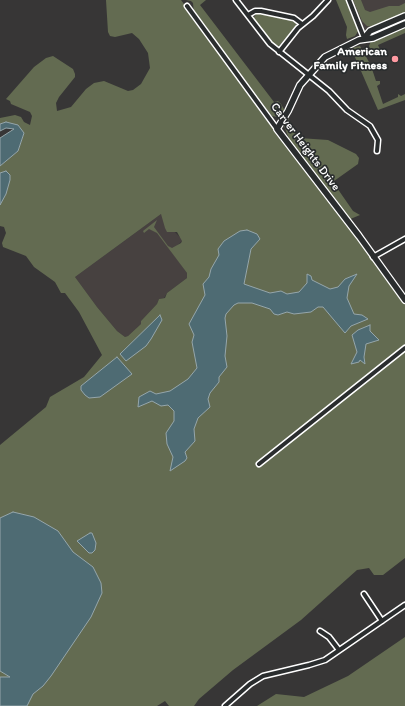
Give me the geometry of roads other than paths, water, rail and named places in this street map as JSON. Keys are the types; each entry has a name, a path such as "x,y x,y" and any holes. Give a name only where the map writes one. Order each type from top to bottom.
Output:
{"street":[{"path":"236,0 267,42 329,90 348,110 370,126 378,140 377,151"},
{"path":"279,52 302,24 313,16 328,0"},
{"path":"349,0 364,38"},
{"name":"Carver Heights Drive","path":"187,6 405,300"},
{"path":"248,15 255,11 261,11 294,18 302,24"},
{"path":"277,129 288,111 300,85 325,56 364,38 370,31 405,16"},
{"path":"364,38 373,38 405,24"},
{"path":"373,257 405,239"},
{"path":"259,464 405,348"},
{"path":"364,594 382,620"},
{"path":"225,706 250,684 263,676 316,664 405,605"},
{"path":"320,631 330,637 339,650"}],"water":[{"path":"6,122 18,125 24,133 18,151 0,166 0,138 14,129 6,128 0,131 0,124"},
{"path":"6,171 10,175 10,180 6,194 0,205 0,173"},
{"path":"247,230 257,234 260,239 251,249 244,284 270,293 281,291 287,294 299,292 307,283 307,274 311,276 312,280 330,289 338,287 345,279 357,274 349,286 347,298 354,314 362,315 368,319 351,326 345,333 323,307 318,307 311,312 294,314 287,312 278,315 274,314 270,309 252,303 238,303 234,305 226,314 225,318 227,336 225,356 227,367 219,377 219,382 210,393 208,399 210,407 198,418 194,429 195,441 185,452 187,458 170,471 173,457 167,444 166,433 174,421 174,411 168,405 161,406 152,401 138,407 139,397 150,391 156,394 170,391 188,379 197,368 192,342 194,335 189,324 205,295 203,284 209,277 211,269 219,255 218,249 224,241 240,231"},
{"path":"160,315 162,320 146,346 126,361 120,354"},
{"path":"370,325 370,331 379,340 366,344 364,357 365,364 360,360 359,362 351,364 357,352 352,335 358,330"},
{"path":"117,357 132,374 100,397 89,398 85,395 81,390 81,386"},
{"path":"13,512 34,517 58,531 73,552 93,567 101,583 102,593 91,617 51,676 43,686 33,694 27,706 0,706 0,677 10,677 0,671 0,518"},
{"path":"92,533 96,543 95,550 92,553 89,553 77,541"}],"place":[{"name":"American Family Fitness","path":"395,59"}]}
